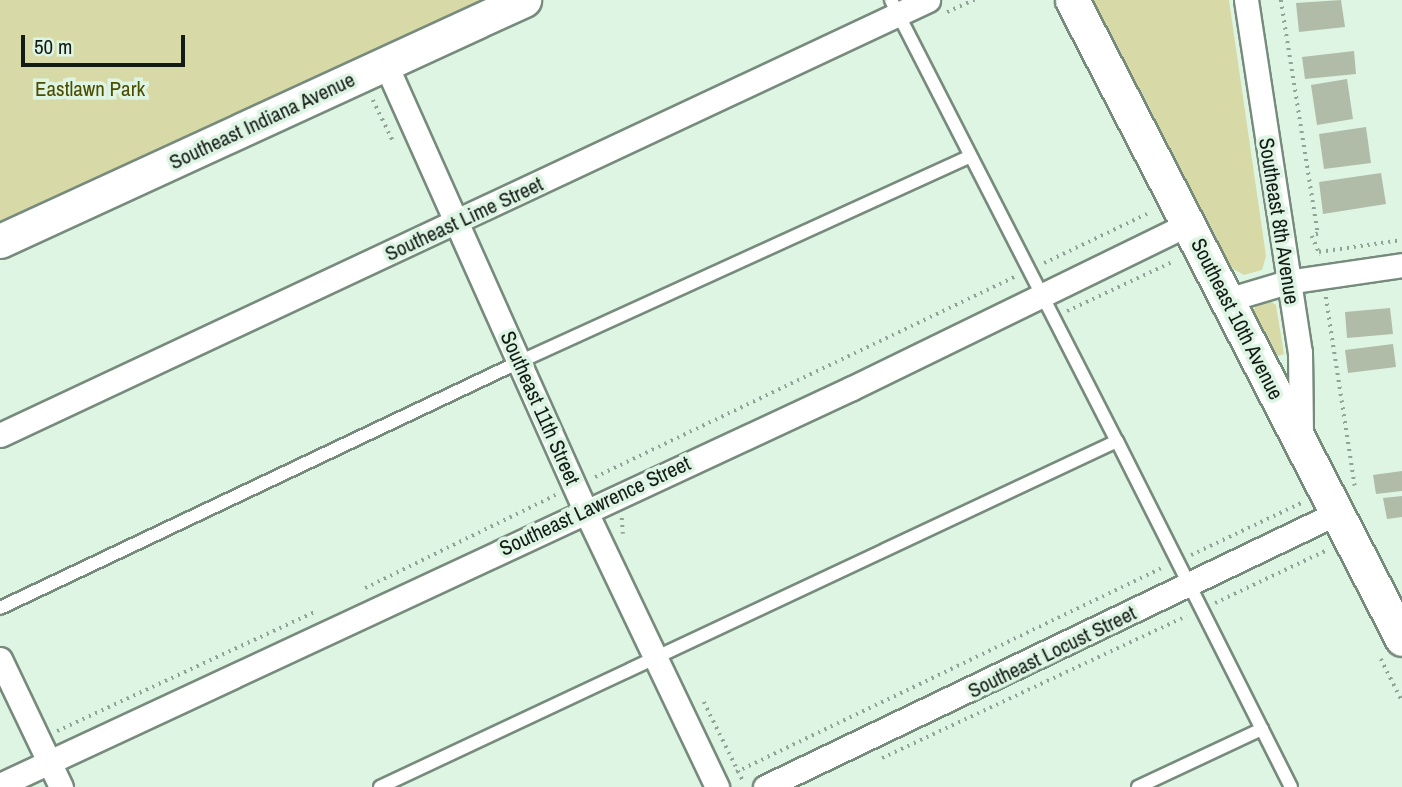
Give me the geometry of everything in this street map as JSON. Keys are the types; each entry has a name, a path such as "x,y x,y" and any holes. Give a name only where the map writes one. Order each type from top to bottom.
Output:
{"main road":[{"name":"Southeast Indiana Avenue","path":"0,241 524,0"},
{"name":"Southeast 10th Avenue","path":"1072,0 1337,513 1392,596 1402,639"}],"street":[{"name":"Southeast Lime Street","path":"0,435 457,223 894,7 928,0"},
{"name":"Southeast 8th Avenue","path":"1245,0 1300,352 1301,442"},
{"name":"Southeast 11th Street","path":"386,65 585,510 716,785"},
{"name":"Southeast Lawrence Street","path":"0,785 1041,298 1188,223"},
{"path":"1227,300 1287,282 1402,265"},
{"name":"Southeast Locust Street","path":"765,787 1337,513"},
{"path":"0,660 61,787"}],"lane":[{"path":"894,7 1291,787"},
{"path":"0,608 519,362 970,156"},
{"path":"380,787 1117,441"},
{"path":"1138,787 1262,729"}],"path":[{"path":"361,590 1149,213"},
{"path":"1319,252 1402,240"},
{"path":"716,785 1303,502"},
{"path":"870,763 1327,550"},
{"path":"54,732 324,607"}],"green space":[{"name":"Eastlawn Park","path":"0,0 492,0 0,227"},
{"path":"1091,0 1229,0 1266,256 1262,270 1244,275 1226,265"},
{"path":"1267,299 1276,305 1284,354 1274,357 1252,313 1257,303"}],"building":[{"path":"1341,0 1345,27 1299,32 1296,3"},
{"path":"1354,51 1356,74 1305,79 1302,57"},
{"path":"1347,79 1353,119 1317,125 1311,85"},
{"path":"1366,127 1371,163 1324,169 1319,134"},
{"path":"1381,173 1386,204 1323,214 1319,182"},
{"path":"1390,308 1393,334 1347,338 1345,312"},
{"path":"1393,344 1396,367 1348,373 1345,350"},
{"path":"1402,471 1402,491 1376,494 1373,475"},
{"path":"1402,496 1402,517 1387,519 1383,498"}]}
